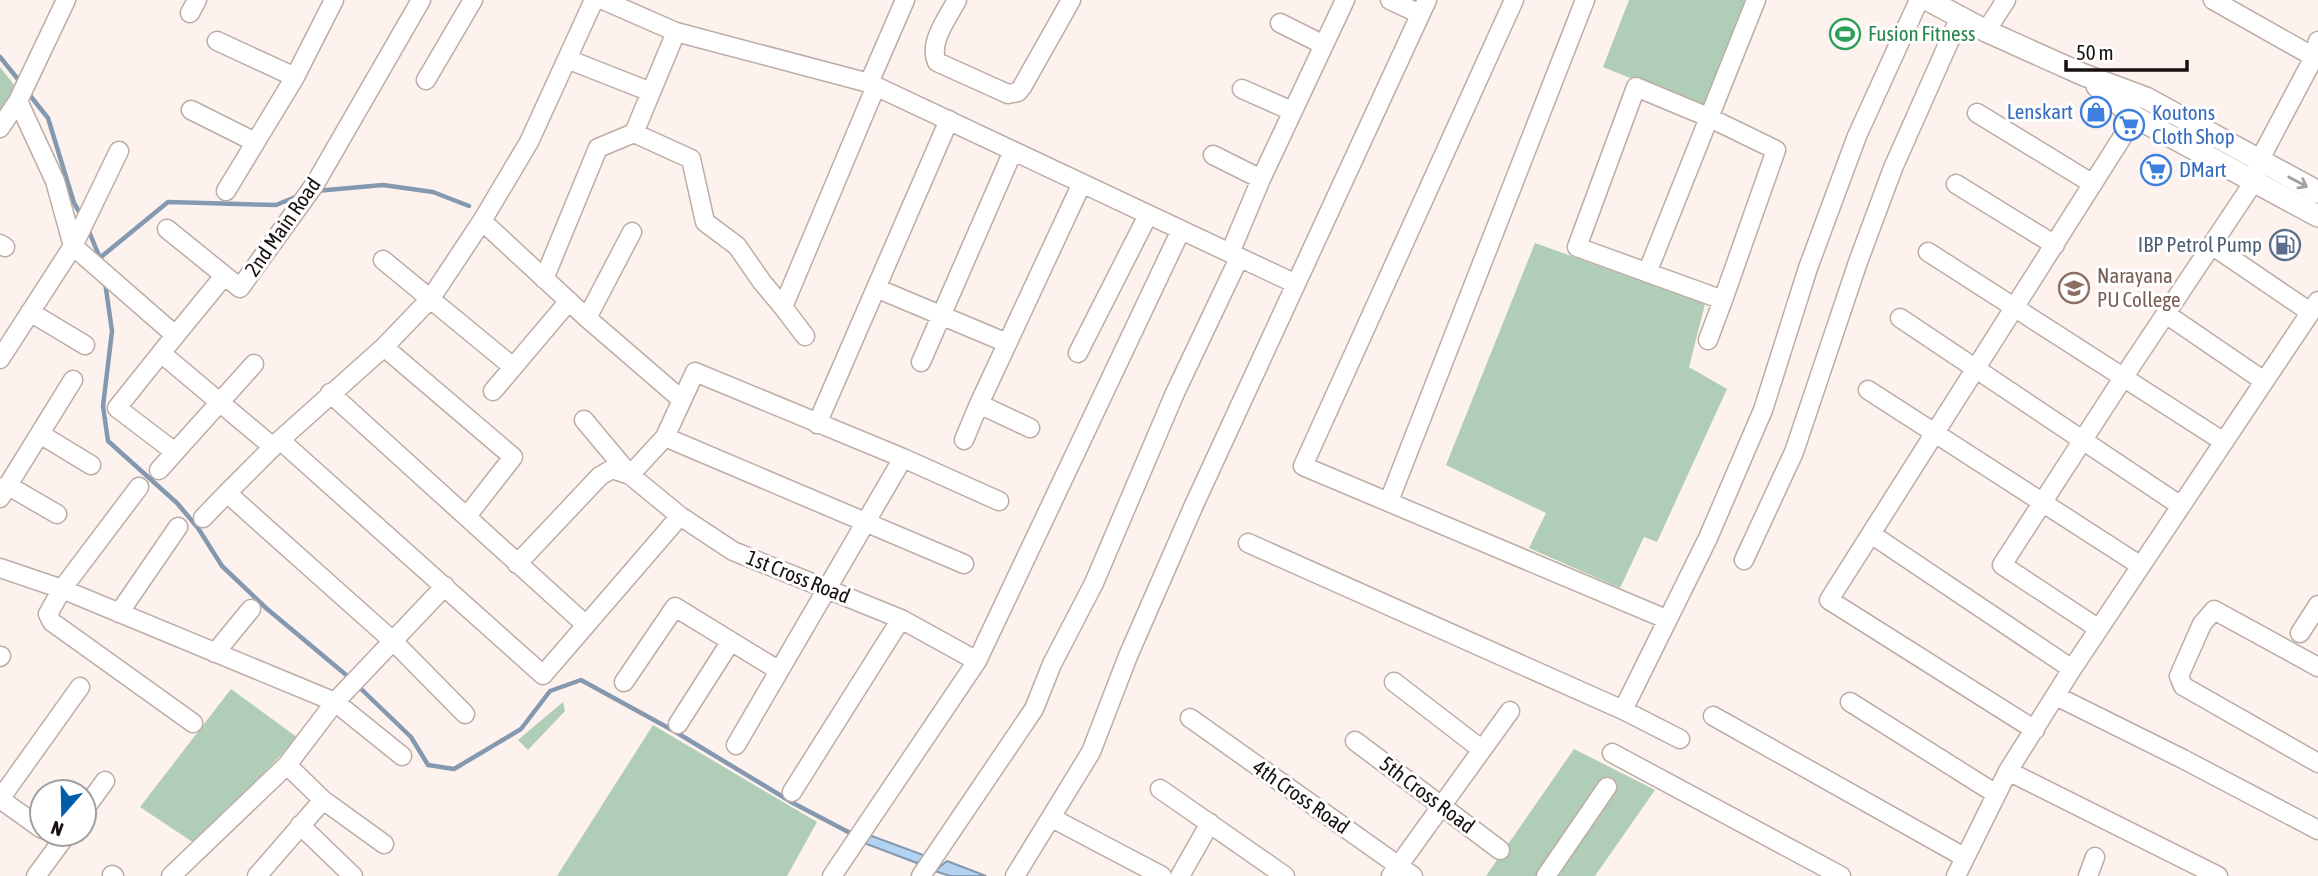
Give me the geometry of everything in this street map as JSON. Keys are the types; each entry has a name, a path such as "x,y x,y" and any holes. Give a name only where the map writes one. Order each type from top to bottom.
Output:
{"main road":[{"path":"1928,0 1986,31 2084,75 2146,97 2257,171 2318,216"},
{"path":"2084,75 2135,117 2257,171 2318,192"}],"street":[{"path":"0,128 22,92 66,0"},
{"path":"226,191 295,77 334,0"},
{"name":"2nd Main Road","path":"175,452 117,408 224,276 240,288 311,191 421,0"},
{"path":"426,80 473,0"},
{"path":"203,518 330,393 384,347 431,298 482,221 529,142 594,0"},
{"path":"603,0 676,32 873,85 1296,284"},
{"path":"783,307 905,0"},
{"path":"957,0 935,43 933,54 937,62 1008,94 1018,92 1022,87 1071,0"},
{"path":"928,865 1034,709 1052,664 1094,583 1235,255 1261,179 1345,0"},
{"path":"1015,876 1091,752 1128,656 1194,505 1423,7 1390,0"},
{"path":"1514,0 1303,466 1666,619"},
{"path":"1389,501 1586,0"},
{"path":"1647,273 1756,0"},
{"path":"1623,710 1708,538 1763,410 1808,268 1853,148 1919,0"},
{"path":"1986,31 2006,0"},
{"path":"2099,629 2002,565 2123,377 2213,246 2257,171 2316,49 2213,0"},
{"path":"1744,560 1794,452 1858,262 1893,168 1960,17"},
{"path":"1280,23 1324,45"},
{"path":"544,279 598,148 634,133 676,32"},
{"path":"217,41 295,77"},
{"path":"567,59 651,92"},
{"path":"1708,340 1723,300 1776,150 1708,117 1636,87 1577,247 1723,300"},
{"path":"1242,89 1292,111"},
{"path":"22,92 55,181 73,246 175,335"},
{"path":"191,110 255,142"},
{"path":"1977,113 2093,184"},
{"path":"2035,730 1829,600 2135,117"},
{"path":"817,424 949,120"},
{"path":"634,133 691,159 705,222 737,246 805,336"},
{"path":"0,359 73,246 119,151"},
{"path":"921,362 1013,151"},
{"path":"1213,155 1261,179"},
{"path":"964,440 1082,183"},
{"path":"1956,184 2054,245"},
{"path":"1078,353 1149,215"},
{"path":"482,221 587,318 682,400"},
{"path":"167,229 224,276"},
{"path":"832,876 977,662 1181,230"},
{"path":"587,318 632,232"},
{"path":"1956,876 2008,771 2072,669 2314,307 2213,246"},
{"path":"1928,252 2224,442"},
{"path":"383,260 513,367"},
{"path":"876,288 1007,343"},
{"path":"493,391 569,301"},
{"path":"30,312 85,345"},
{"path":"2166,314 2264,381"},
{"path":"1900,318 2181,506"},
{"path":"384,347 513,457 467,516"},
{"path":"161,353 220,403 277,444 445,586 543,675 680,516"},
{"path":"159,470 254,364"},
{"path":"517,564 600,476 612,469 631,475 664,437 695,372 999,501"},
{"path":"57,514 4,491 73,380"},
{"path":"1868,390 2141,566"},
{"path":"330,393 586,625"},
{"path":"979,404 1030,428"},
{"name":"1st Cross Road","path":"584,420 631,475 680,516 733,551 901,619 977,662"},
{"path":"40,434 91,465"},
{"path":"664,437 964,564"},
{"path":"736,745 903,458"},
{"path":"139,486 62,589 48,614 52,622 193,723"},
{"path":"228,493 394,642 465,714"},
{"path":"119,613 178,527"},
{"path":"1871,534 2072,669"},
{"path":"1248,543 1623,710 1680,740"},
{"path":"0,568 62,589 335,702 402,757"},
{"path":"171,876 287,765 335,702 445,586"},
{"path":"2300,633 2318,605"},
{"path":"624,682 675,607 778,670"},
{"path":"215,653 251,610"},
{"path":"2318,667 2214,610 2202,624 2179,676 2183,686 2318,764"},
{"path":"792,792 901,619"},
{"path":"678,723 731,641"},
{"path":"1394,682 1481,749"},
{"path":"28,819 0,799 80,687"},
{"path":"2056,696 2318,830"},
{"path":"1850,702 1996,794"},
{"path":"1401,873 1440,806 1510,711"},
{"path":"1713,716 1964,857"},
{"name":"4th Cross Road","path":"1190,718 1401,873"},
{"name":"5th Cross Road","path":"1355,740 1500,850"},
{"path":"1612,753 1842,876"},
{"path":"287,765 323,800 384,844"},
{"path":"2008,771 2218,876"},
{"path":"98,791 105,781"},
{"path":"1546,876 1607,787"},
{"path":"1160,789 1285,876"},
{"path":"257,876 323,800"},
{"path":"1052,818 1162,876"},
{"path":"1180,876 1210,823"},
{"path":"300,825 353,876"},
{"path":"36,876 53,848"},
{"path":"2088,876 2095,858"}],"green space":[{"path":"1629,0 1745,0 1704,108 1603,67"},
{"path":"0,67 15,86 0,115"},
{"path":"1535,243 1705,304 1689,367 1727,389 1657,542 1644,537 1620,588 1529,548 1546,513 1446,465"},
{"path":"231,689 298,738 194,843 140,807"},
{"path":"563,702 565,711 528,750 518,740"},
{"path":"653,725 817,822 787,876 557,876"},
{"path":"1574,749 1655,790 1595,876 1486,876"}],"water":[{"path":"869,835 926,856 917,863 864,843"},
{"path":"947,861 986,876 950,876 935,871"}],"waterway":[{"path":"0,57 21,83"},
{"path":"28,93 48,118 74,203 81,215"},
{"path":"316,191 383,185 433,192 469,206"},
{"path":"101,257 168,202 276,205 298,196"},
{"path":"88,229 102,263"},
{"path":"105,282 112,331 103,406 108,441 177,503 198,528 222,566 266,608 351,679"},
{"path":"357,685 411,737 428,765 454,769 521,729 550,691 581,680 674,731 793,803 854,835"}],"place":[{"name":"Fusion Fitness","path":"1845,34"},
{"name":"Lenskart","path":"2096,112"},
{"name":"Koutons Cloth Shop","path":"2129,125"},
{"name":"DMart","path":"2156,170"},
{"name":"IBP Petrol Pump","path":"2285,245"},
{"name":"Narayana PU College","path":"2074,288"}]}
